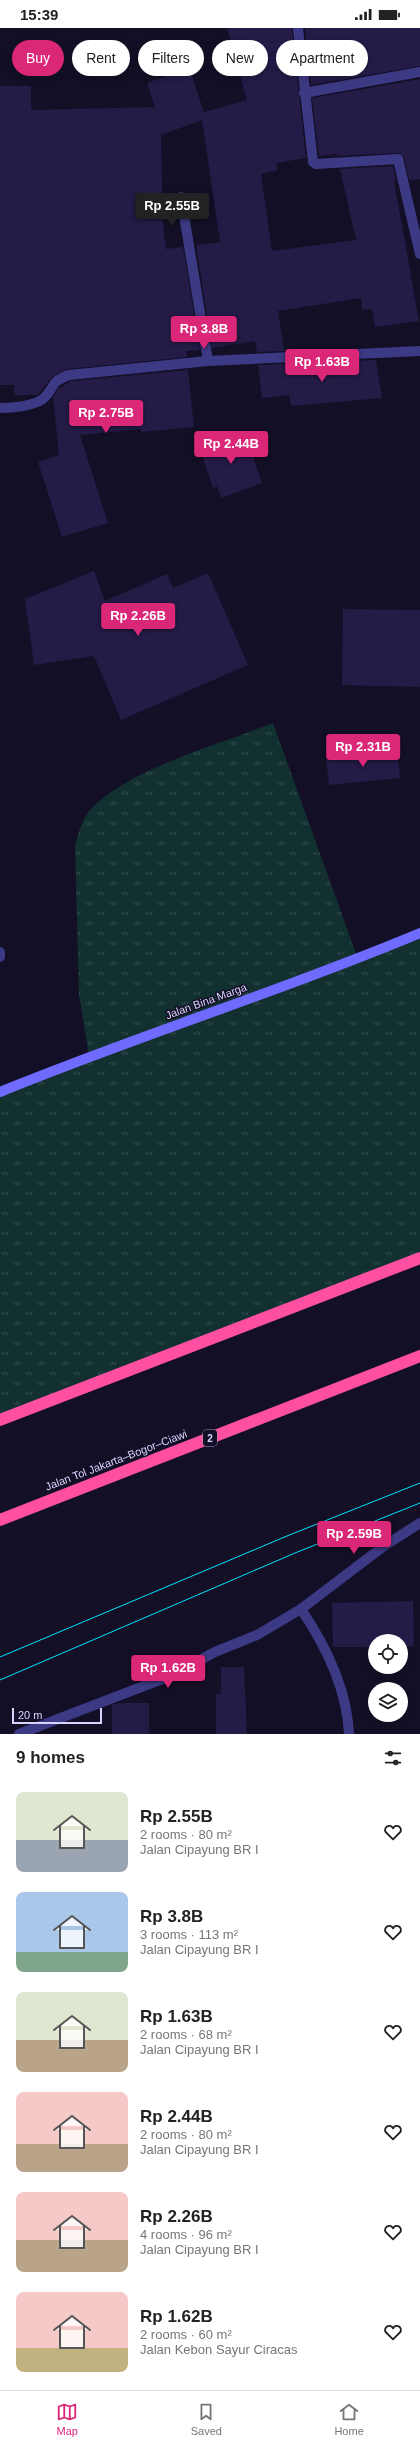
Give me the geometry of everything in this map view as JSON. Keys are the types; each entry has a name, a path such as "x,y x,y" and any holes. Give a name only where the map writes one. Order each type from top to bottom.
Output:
{"highway":[{"path":"0,1420 420,1258"},
{"name":"Jalan Tol Jakarta–Bogor–Ciawi","path":"0,1520 420,1356"}],"street":[{"path":"298,28 304,93 313,162 316,164 394,157 400,161 420,254"},
{"path":"304,93 420,72"},
{"path":"181,197 208,361"},
{"path":"0,408 38,402 44,398 52,384 69,375 208,361 420,351"},
{"name":"Jalan Bina Marga","path":"0,1092 89,1056 358,959 420,933"},
{"path":"0,952 0,957"},
{"path":"19,1734 170,1676 215,1652 257,1635 301,1609 384,1546 420,1523"},
{"path":"301,1609 321,1638 338,1679 349,1734"}],"green space":[{"path":"273,723 358,959 420,933 420,1258 0,1420 0,1091 89,1056 79,995 75,845 78,834 87,814 91,809 112,791 132,779 179,758"}],"building":[{"path":"227,28 292,28 293,40 276,40 276,76 297,76 306,158 276,163 278,170 261,174 272,251 356,240 340,169 393,166 396,181 394,181 419,321 375,327 372,309 362,310 361,298 278,311 284,351 257,352 255,341 212,348 196,245 220,242 202,120 161,135 163,226 166,249 183,247 200,350 186,351 187,357 68,369 52,377 38,395 14,395 14,385 0,385 0,86 31,86 31,110 155,107 147,83 167,76 192,76 204,112 247,100 240,76 268,76 268,40 230,40"},
{"path":"305,28 420,28 420,66 368,75 368,40 306,40"},
{"path":"310,76 363,76 311,85"},
{"path":"420,79 420,179 409,180 404,158 400,153 337,156 337,154 319,156 312,98"},
{"path":"376,360 382,398 291,406 289,395 262,398 258,365 286,364 287,372 342,365 342,361"},
{"path":"188,370 194,427 141,432 141,429 80,435 108,523 62,537 38,462 59,455 53,397 59,388 71,381"},
{"path":"244,431 262,483 221,498 217,486 213,488 199,447"},
{"path":"94,571 105,601 167,574 173,588 208,573 248,665 121,720 94,656 34,665 25,599"},
{"path":"343,609 420,610 420,687 342,685"},
{"path":"397,750 400,778 329,785 326,758"},
{"path":"413,1601 414,1646 408,1646 408,1634 368,1634 368,1647 333,1647 332,1603"},
{"path":"221,1667 244,1667 247,1734 216,1734 216,1694 221,1694"},
{"path":"118,1703 149,1703 149,1734 112,1734 112,1705"}],"tram line":[{"path":"0,1657 287,1536 420,1483"},
{"path":"0,1680 295,1553 420,1503"}]}
